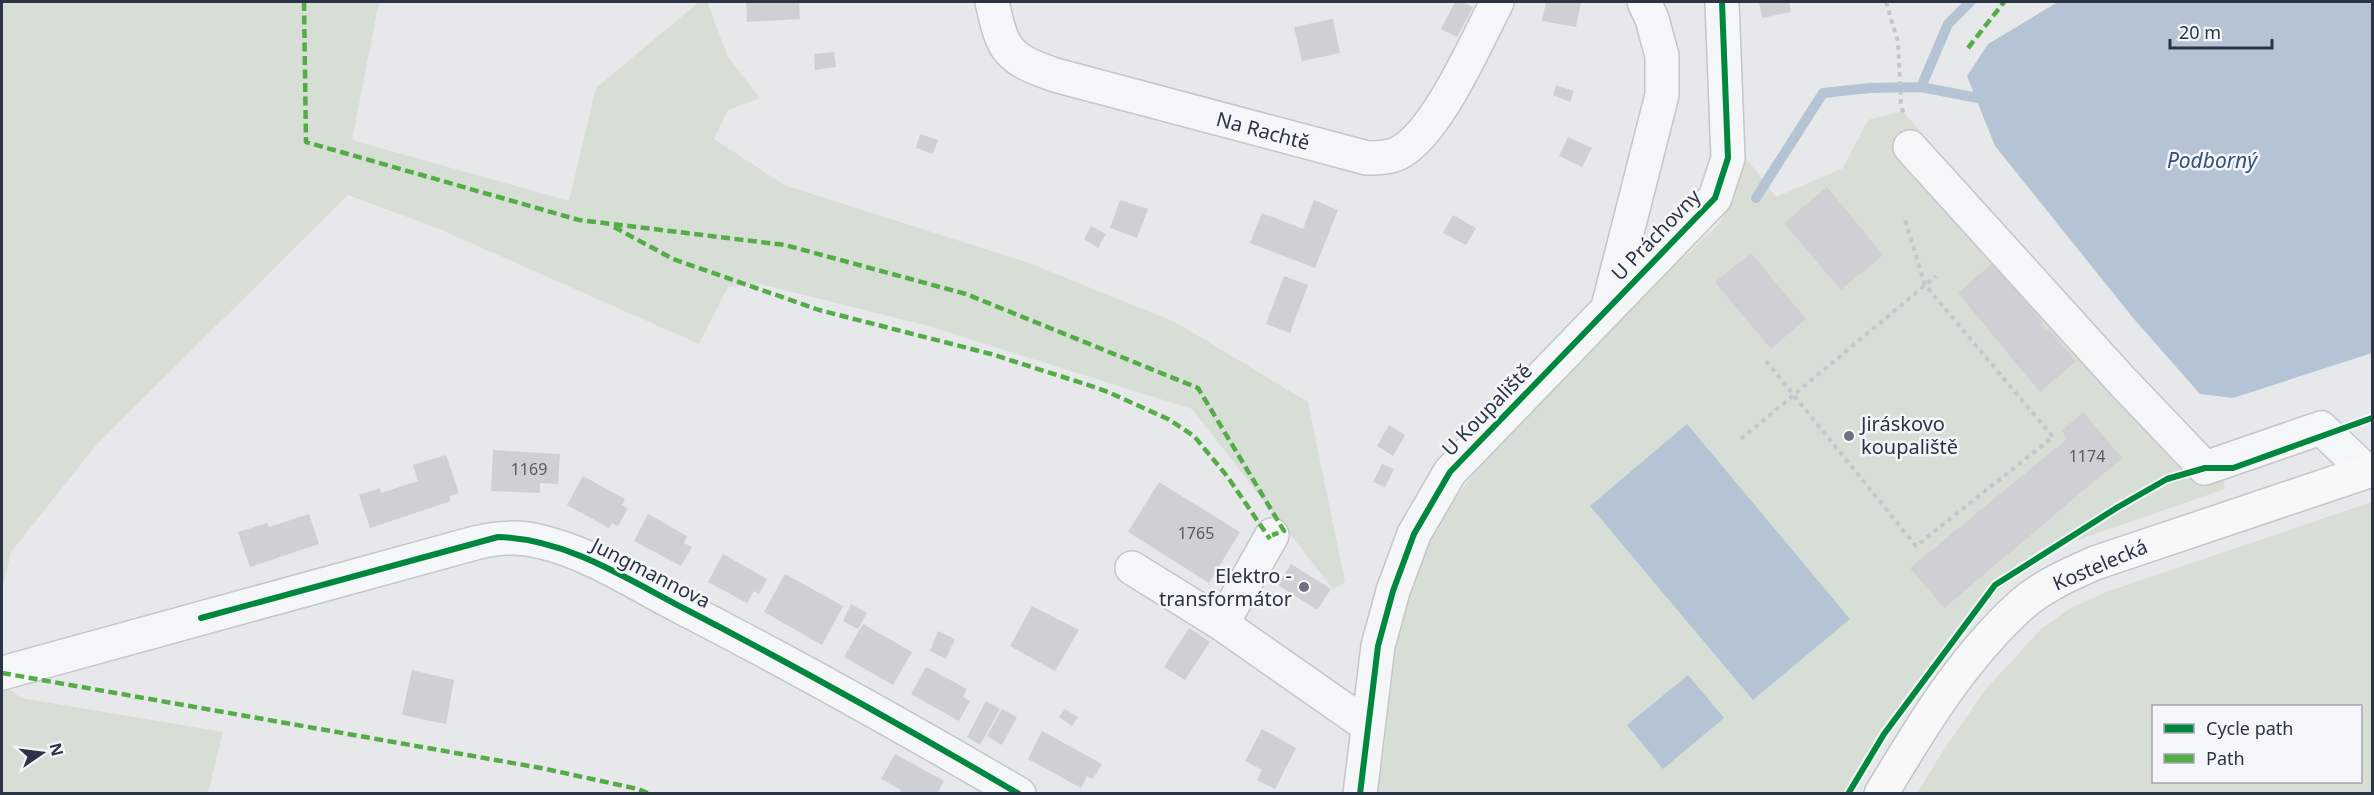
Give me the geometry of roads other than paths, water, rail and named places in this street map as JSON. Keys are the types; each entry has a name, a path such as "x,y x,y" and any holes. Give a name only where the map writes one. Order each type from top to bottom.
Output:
{"main road":[{"name":"Kostelecká","path":"1881,794 1917,734 1961,670 2020,606 2056,581 2105,560 2369,471"}],"street":[{"name":"Na Rachtě","path":"992,2 1007,51 1024,64 1133,96 1367,158 1385,158 1400,153 1422,134 1441,108 1497,2"},
{"path":"1607,309 1662,95 1662,56 1652,19 1644,2"},
{"name":"U Práchovny","path":"1607,309 1715,198 1728,158 1722,2"},
{"path":"1911,147 2122,381 2205,468 2321,428 2369,471"},
{"name":"U Koupaliště","path":"1360,794 1378,646 1393,591 1414,534 1450,472 1607,309"},
{"path":"1222,624 1272,535"},
{"name":"Jungmannova","path":"2,673 498,537 520,538 543,542 577,554 749,642 1019,794"},
{"path":"1132,568 1222,624 1368,726"}],"water":[{"name":"Podborný","path":"2058,2 2372,2 2372,353 2233,398 2200,394 2134,319 1995,146 1967,76 1988,44"},
{"path":"1687,424 1850,619 1753,700 1590,506"},
{"path":"1688,675 1724,718 1663,769 1627,725"}],"waterway":[{"path":"1921,87 1948,24 1970,2"},
{"path":"1756,198 1823,93 1870,88 1921,87 1988,100"}],"place":[{"name":"Jiráskovo koupaliště","path":"1849,436"},
{"name":"Elektro - transformátor","path":"1304,587"}]}
